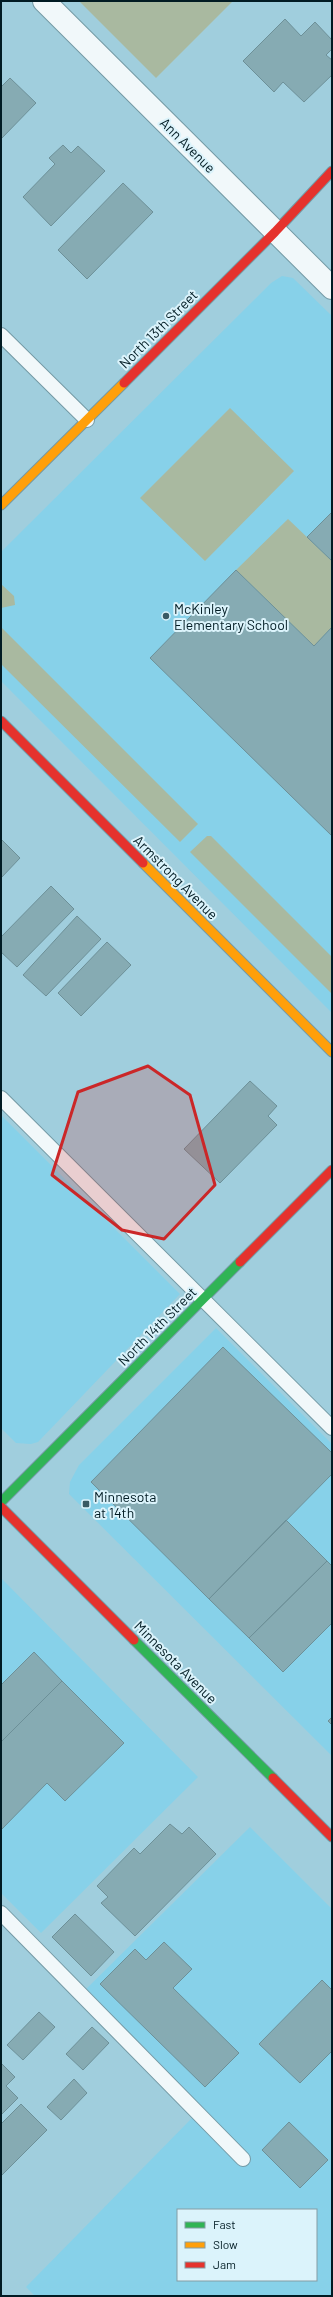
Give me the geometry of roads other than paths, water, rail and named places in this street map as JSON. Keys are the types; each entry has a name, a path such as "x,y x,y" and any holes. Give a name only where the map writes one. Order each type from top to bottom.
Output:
{"street":[{"name":"Ann Avenue","path":"44,1 332,288"},
{"name":"North 13th Street","path":"1,505 275,232 332,171"},
{"name":"Armstrong Avenue","path":"1,721 332,1052"},
{"name":"North 14th Street","path":"1,1502 332,1170"},
{"name":"Minnesota Avenue","path":"1,1507 332,1837"}],"lane":[{"path":"1,335 87,420"},
{"path":"1,1098 332,1428"},
{"path":"1,1913 243,2159"}],"place":[{"name":"McKinley Elementary School","path":"166,616"},
{"name":"Minnesota at 14th","path":"86,1504"}]}
